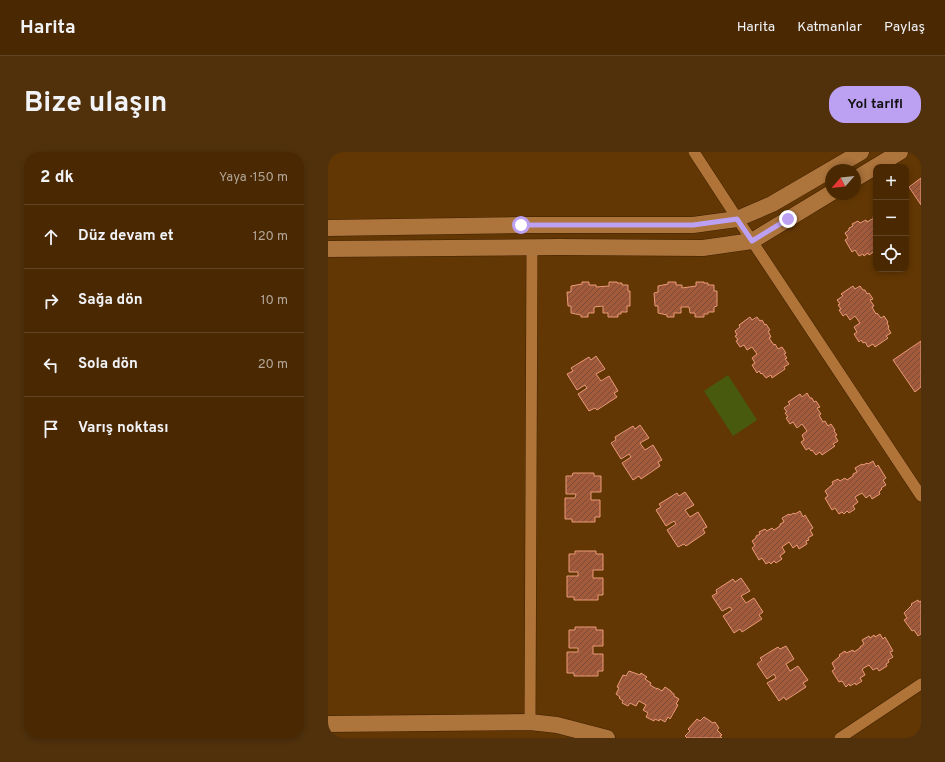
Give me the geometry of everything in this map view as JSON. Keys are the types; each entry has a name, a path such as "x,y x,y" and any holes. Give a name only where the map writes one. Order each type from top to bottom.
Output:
{"main road":[{"path":"328,228 521,225 693,225 737,219 772,204 861,152"},
{"path":"861,175 900,152"},
{"path":"328,249 532,247 703,248 752,241 825,197"},
{"path":"328,724 530,722 557,725 607,738"}],"street":[{"path":"694,152 921,496"},
{"path":"530,722 532,247"},
{"path":"840,738 921,684"}],"green space":[{"path":"728,375 757,420 733,436 704,391"}],"building":[{"path":"921,178 921,205 909,187"},
{"path":"873,219 873,252 869,255 868,253 864,256 863,254 859,256 855,250 852,252 845,240 848,238 845,233 853,226 852,224 858,221 860,223 866,220 867,222"},
{"path":"582,282 589,282 589,285 596,285 596,287 609,286 609,282 617,282 622,283 622,285 628,285 628,291 630,291 630,306 627,306 627,312 621,312 621,314 618,314 618,317 608,317 608,313 603,313 603,306 594,307 594,313 588,313 588,317 581,317 581,315 571,313 571,306 568,306 567,292 571,292 571,286 582,284"},
{"path":"668,282 676,282 676,285 682,285 682,288 696,286 696,282 704,282 708,283 708,285 714,285 714,291 717,291 717,306 714,307 714,312 704,314 704,317 695,317 695,313 690,313 689,307 681,307 681,313 674,313 674,317 667,317 667,315 658,313 658,306 655,306 654,293 658,292 658,286 668,284"},
{"path":"853,286 855,289 860,286 867,294 869,293 873,299 870,300 874,306 872,307 876,314 877,313 881,318 884,316 888,322 888,328 891,333 886,336 888,338 875,347 873,344 868,347 865,342 863,343 861,340 859,342 854,334 857,332 854,327 860,323 855,316 850,320 846,314 843,316 839,310 841,309 838,305 840,304 837,300 843,296 841,294"},
{"path":"750,317 752,320 757,317 760,321 762,320 765,325 766,324 770,330 768,331 771,337 769,338 778,349 782,347 786,353 784,354 787,358 785,359 789,364 784,367 785,369 772,378 771,375 766,378 759,371 757,373 752,365 755,363 752,358 757,354 752,347 747,350 744,345 740,347 736,341 738,340 735,336 737,335 735,331 740,327 739,325"},
{"path":"921,341 921,387 915,392 893,360"},
{"path":"596,356 605,369 596,374 601,381 609,376 618,391 614,393 617,397 597,410 595,408 589,411 578,394 587,388 585,385 577,390 567,374 573,371 571,368 589,357 591,360"},
{"path":"807,393 810,398 812,398 814,402 816,401 820,407 817,408 821,414 819,415 823,422 825,421 828,426 831,424 837,435 835,436 838,441 833,444 835,446 822,455 820,452 816,455 809,448 806,450 801,442 804,440 802,435 807,431 802,424 797,428 793,422 790,424 786,418 788,417 785,413 787,412 784,408 790,404 788,402 800,394 802,397"},
{"path":"640,425 649,438 640,443 645,450 653,445 662,460 658,462 660,466 641,479 639,476 633,480 622,463 631,457 629,454 621,459 611,443 616,440 615,437 633,426 635,429"},
{"path":"873,461 876,467 878,465 886,478 883,480 886,485 881,488 882,489 879,492 880,494 872,499 870,495 866,498 862,493 855,497 858,502 853,506 855,509 849,513 847,511 844,514 842,512 839,514 835,508 832,510 825,498 828,496 825,491 833,484 832,482 838,479 840,481 845,478 847,480 857,472 855,468"},
{"path":"573,473 594,473 594,476 601,476 601,492 591,492 591,500 600,500 600,517 595,517 595,522 572,522 572,519 565,519 565,498 575,498 576,494 566,494 566,476 572,476"},
{"path":"685,492 694,505 685,510 690,517 698,512 707,527 703,529 705,533 686,546 684,544 678,547 667,530 676,524 674,521 666,526 656,510 661,507 659,504 677,493 679,496"},
{"path":"800,511 803,517 805,515 813,528 810,530 813,535 806,541 807,544 799,549 797,545 793,548 789,542 782,547 785,552 780,556 782,559 776,563 774,561 771,564 769,562 766,564 762,558 759,560 752,548 755,546 752,541 760,534 759,532 765,529 767,531 772,528 774,530 784,522 782,518"},
{"path":"575,551 596,551 596,554 603,554 603,570 593,570 593,578 603,578 603,595 598,595 598,600 574,600 574,597 567,597 567,576 578,576 578,572 569,572 569,554 575,554"},
{"path":"741,578 750,591 741,596 746,603 754,598 763,612 759,615 762,619 742,632 740,629 734,633 723,616 732,610 730,607 722,611 712,596 717,593 716,590 733,579 735,582"},
{"path":"918,600 919,602 921,601 921,634 918,636 914,630 912,631 904,620 907,618 904,613 912,605 911,604"},
{"path":"575,627 596,627 596,630 603,630 603,646 593,646 593,654 603,654 603,671 598,671 598,676 574,676 574,673 567,673 567,652 578,652 578,648 569,648 569,630 575,630"},
{"path":"880,634 883,639 885,637 893,651 890,652 893,657 888,660 889,662 886,664 887,666 879,671 877,668 873,670 869,665 862,669 865,675 860,678 862,681 856,685 855,683 850,686 849,684 846,687 842,681 839,682 832,671 835,669 832,663 845,651 846,653 853,650 854,652 860,648 864,644 862,640 869,636 870,638 874,635 875,637"},
{"path":"786,646 794,659 786,664 790,671 798,666 808,680 803,683 806,687 786,700 784,697 779,701 767,683 776,678 774,674 767,679 757,664 762,660 760,658 778,647 780,649"},
{"path":"629,671 640,675 641,673 647,677 645,679 651,683 650,685 662,691 665,687 679,699 676,704 678,705 670,719 668,717 665,722 660,719 659,721 655,719 654,721 646,717 648,713 643,710 646,705 639,701 636,706 630,703 628,706 622,703 623,701 616,694 619,688 617,687 623,675 626,676"},
{"path":"704,717 713,723 715,722 719,728 717,730 722,735 720,736 722,738 687,738 685,736 690,731 688,729 697,719 700,721"}],"route":[{"path":"521,225 693,225 737,219 752,241 788,219"}]}
